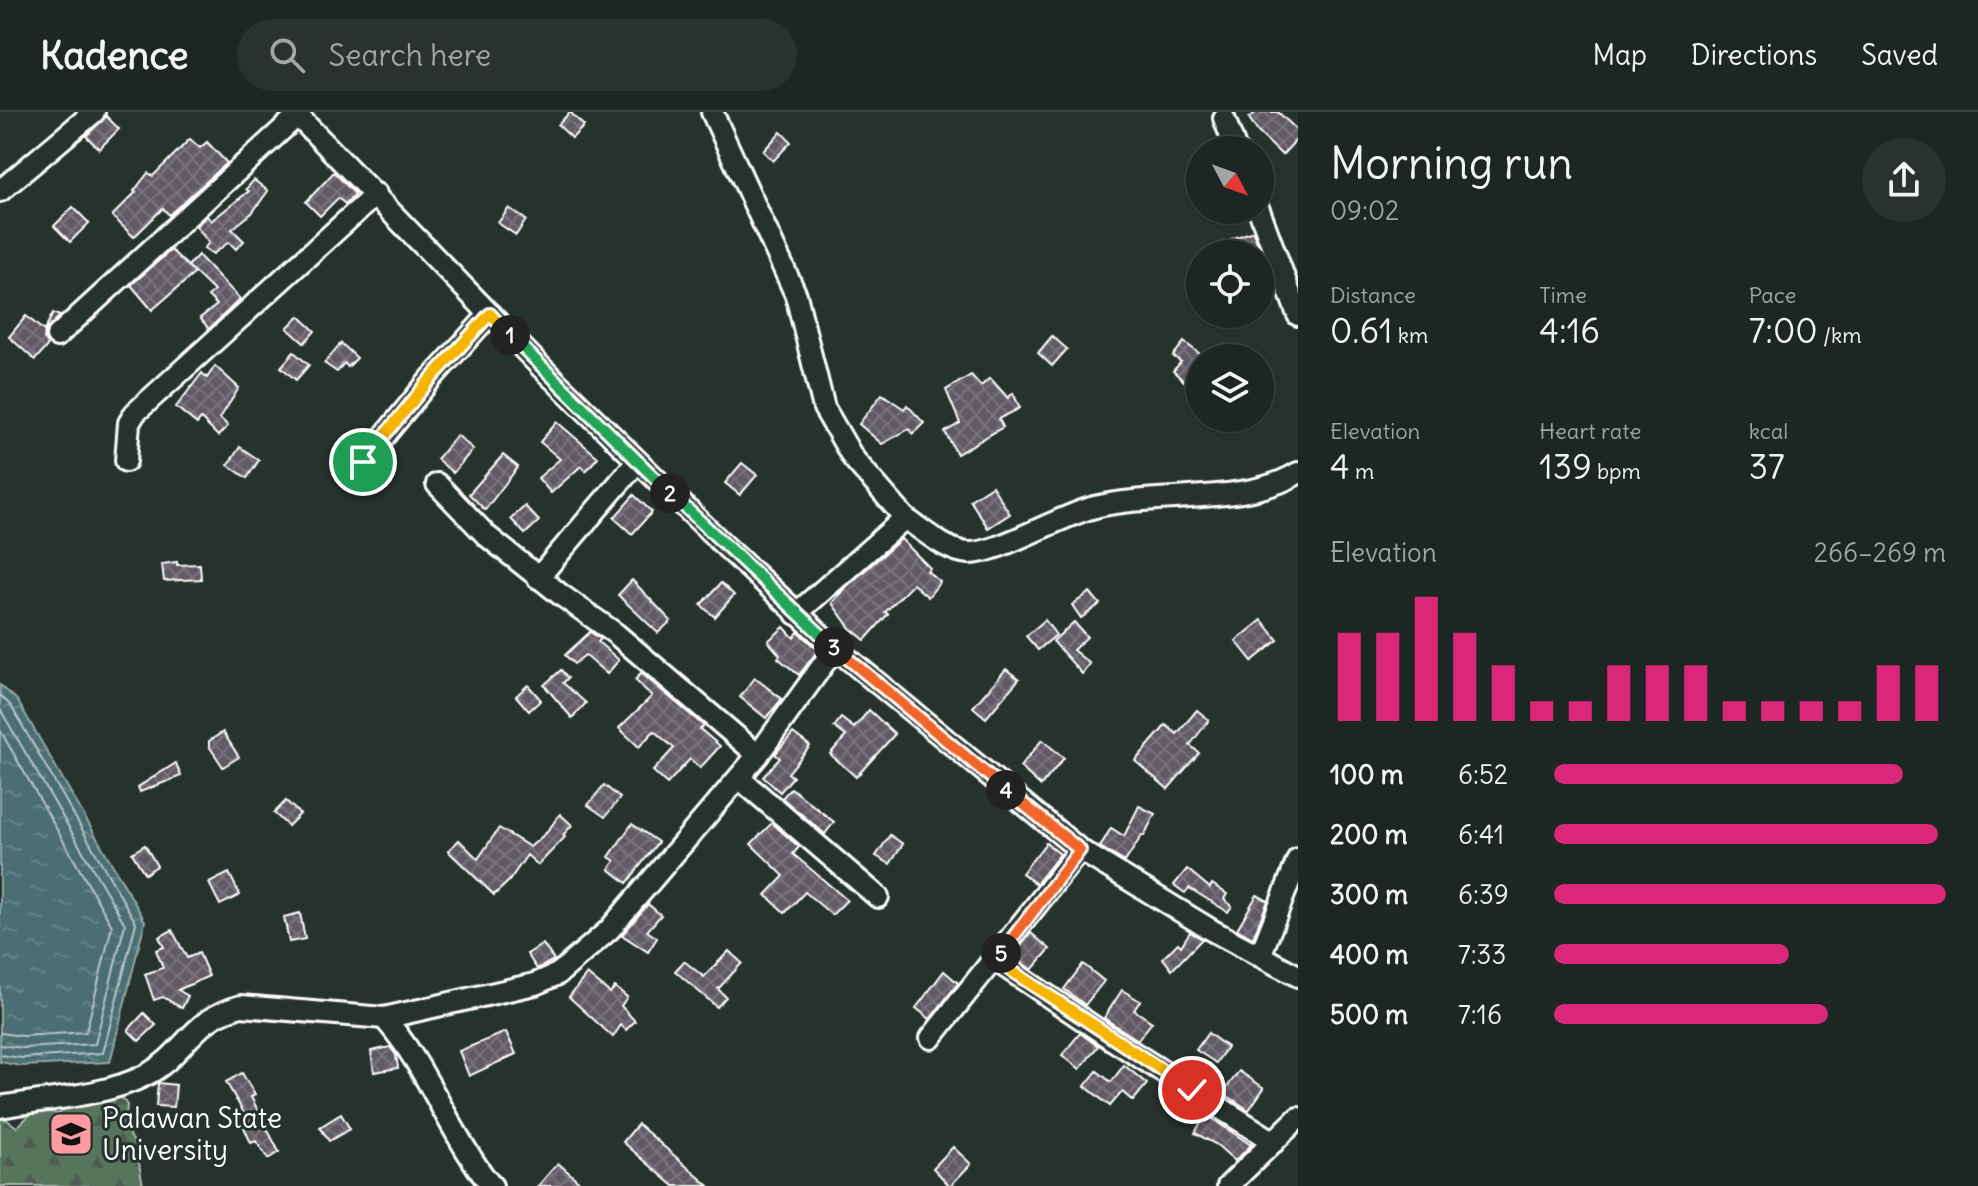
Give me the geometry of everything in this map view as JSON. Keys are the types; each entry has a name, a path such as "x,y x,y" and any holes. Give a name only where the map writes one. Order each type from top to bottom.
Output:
{"street":[{"path":"0,191 94,112"},
{"path":"712,112 796,295 824,408 853,458 905,518 952,548 967,553 984,551 1060,518 1095,507 1155,498 1256,490 1285,481 1298,473"},
{"path":"57,336 296,114 637,462 835,648 1080,850 1192,919 1298,976"},
{"path":"1224,118 1231,136"},
{"path":"126,461 129,423 135,413 376,194"},
{"path":"1264,224 1298,315"},
{"path":"363,462 429,381 490,314"},
{"path":"538,578 637,462"},
{"path":"437,484 487,536 538,578 616,634 758,755"},
{"path":"796,614 905,518"},
{"path":"0,1107 119,1085 148,1074 169,1058 206,1020 231,1009 265,1006 384,1018 535,984 558,974 609,930 739,778 835,648"},
{"path":"739,778 878,897"},
{"path":"931,1038 1080,850"},
{"path":"1260,956 1298,859"},
{"path":"995,960 1110,1038 1274,1142"},
{"path":"384,1018 396,1031 453,1130 492,1186"},
{"path":"1228,1186 1298,1118"}],"green space":[{"name":"Palawan State University","path":"119,1094 127,1105 125,1128 136,1145 143,1186 0,1186 0,1115 17,1127 36,1109 58,1114 74,1098 100,1103"}],"water":[{"path":"0,685 17,700 145,921 110,1062 21,1066 0,1062"}],"building":[{"path":"570,112 584,126 572,138 558,125"},
{"path":"1257,112 1278,112 1298,131 1298,138 1282,155 1274,147 1274,136 1262,136 1249,118"},
{"path":"106,116 119,129 99,149 86,136"},
{"path":"781,132 791,142 773,161 763,151"},
{"path":"190,139 200,148 207,142 227,163 169,215 163,208 134,237 112,216 136,192 148,173 153,176"},
{"path":"334,172 355,194 345,204 338,198 320,216 306,202"},
{"path":"254,180 268,191 252,213 232,229 244,241 236,249 229,242 213,254 204,248 209,243 196,226 207,216 211,221 249,191 246,189"},
{"path":"73,207 89,223 70,242 54,226"},
{"path":"509,208 526,220 516,235 498,223"},
{"path":"1253,231 1256,240 1231,240"},
{"path":"171,250 195,273 152,310 131,285"},
{"path":"198,255 240,299 209,329 200,318 217,305 208,296 214,291 188,266"},
{"path":"53,313 60,316 45,331 44,338 48,345 35,360 9,337 26,316 44,331"},
{"path":"299,316 315,331 304,343 287,328"},
{"path":"1052,336 1067,349 1052,366 1038,353"},
{"path":"1184,342 1187,344 1186,383 1173,371 1181,362 1173,356"},
{"path":"341,343 357,358 348,367 344,363 337,372 324,363"},
{"path":"294,352 309,365 296,380 281,367"},
{"path":"215,366 239,388 220,418 228,426 218,436 201,419 197,424 176,407 202,373 207,378"},
{"path":"971,375 981,386 990,378 1008,398 1013,393 1020,408 999,419 1003,427 957,454 945,432 960,423 946,390"},
{"path":"882,394 904,409 907,405 924,423 913,434 909,429 882,444 859,424"},
{"path":"557,422 598,457 586,471 581,466 551,493 538,478 560,459 540,442"},
{"path":"457,435 473,449 453,473 437,459"},
{"path":"240,447 259,460 247,478 228,465"},
{"path":"503,455 518,467 485,510 469,494"},
{"path":"742,463 757,475 740,495 725,483"},
{"path":"992,486 1010,514 988,528 970,500"},
{"path":"634,495 652,512 632,534 614,518"},
{"path":"525,506 539,521 525,534 511,519"},
{"path":"901,539 940,582 928,597 913,584 885,612 888,614 865,640 850,628 832,603"},
{"path":"177,562 177,565 200,564 201,579 164,581 162,564"},
{"path":"632,580 671,621 658,633 618,595"},
{"path":"721,583 734,595 715,617 701,605"},
{"path":"1090,592 1100,604 1081,618 1072,605"},
{"path":"1045,620 1056,635 1038,650 1026,636"},
{"path":"1262,620 1278,640 1252,661 1236,641"},
{"path":"1074,622 1087,637 1073,650 1090,664 1082,674 1053,641"},
{"path":"784,627 794,638 798,632 818,650 799,675 778,658 780,655 768,641"},
{"path":"590,632 601,639 598,642 619,660 607,674 585,655 574,664 565,655"},
{"path":"1006,669 1019,679 986,718 973,707"},
{"path":"561,670 568,678 563,683 586,703 572,718 544,685"},
{"path":"641,673 704,726 700,729 720,746 700,768 690,759 667,784 653,771 674,748 654,731 639,747 619,728 652,696 635,680"},
{"path":"755,678 782,699 766,718 740,697"},
{"path":"528,685 541,700 529,711 516,696"},
{"path":"869,710 895,734 856,777 830,754 846,736 834,727 841,718 854,728"},
{"path":"1197,710 1209,720 1190,745 1199,753 1168,789 1135,761 1166,725 1177,734"},
{"path":"223,732 239,757 223,767 209,741"},
{"path":"793,733 810,746 788,773 793,777 780,792 763,777 780,758 775,754"},
{"path":"1042,740 1064,758 1041,786 1020,767"},
{"path":"176,763 181,776 140,792 138,787"},
{"path":"604,785 620,798 605,817 588,805"},
{"path":"791,788 834,822 825,834 782,798"},
{"path":"286,801 300,814 288,826 274,813"},
{"path":"1139,806 1155,814 1125,862 1100,847 1111,828 1124,836"},
{"path":"560,814 572,825 563,835 565,837 538,865 527,855 509,881 494,895 448,851 459,840 478,859 499,828 530,847 547,832"},
{"path":"772,823 799,847 793,854 847,900 832,915 805,892 785,913 766,895 784,876 751,844"},
{"path":"632,824 658,842 627,883 609,869 615,861 609,857"},
{"path":"890,835 903,844 890,864 876,856"},
{"path":"1046,843 1060,854 1036,884 1022,873"},
{"path":"145,845 157,866 145,874 132,853"},
{"path":"1187,869 1210,888 1212,884 1227,894 1224,899 1232,906 1228,912 1189,888 1185,893 1174,885"},
{"path":"229,873 240,895 220,905 209,883"},
{"path":"1257,895 1268,901 1253,938 1237,929"},
{"path":"648,904 661,915 647,931 657,938 648,952 622,935"},
{"path":"300,913 305,939 289,942 284,917"},
{"path":"172,930 187,958 199,953 209,976 178,990 188,996 182,1008 163,997 154,1000 145,974 163,968 156,950 164,947 159,937"},
{"path":"1190,932 1202,939 1172,970 1163,958 1178,943 1181,946"},
{"path":"1031,933 1050,949 1032,970 1013,956"},
{"path":"543,944 554,960 537,969 527,954"},
{"path":"729,951 742,963 718,989 726,997 717,1007 675,971 684,961 704,977"},
{"path":"1083,964 1104,981 1085,1005 1064,989"},
{"path":"944,971 958,983 930,1019 916,1008"},
{"path":"587,974 610,993 615,987 627,997 621,1006 635,1021 626,1030 621,1025 613,1037 569,997"},
{"path":"1122,990 1140,1001 1134,1010 1152,1022 1138,1040 1104,1018"},
{"path":"144,1013 156,1025 139,1041 128,1030"},
{"path":"506,1032 516,1054 469,1076 459,1051"},
{"path":"1080,1033 1098,1046 1080,1069 1062,1055"},
{"path":"1208,1033 1227,1047 1216,1063 1196,1050"},
{"path":"390,1047 396,1055 398,1068 374,1072 371,1051"},
{"path":"1124,1065 1147,1084 1133,1101 1122,1092 1110,1106 1085,1086 1097,1071 1111,1082"},
{"path":"1239,1071 1264,1088 1249,1110 1223,1093"},
{"path":"242,1073 255,1095 251,1097 279,1152 268,1159 256,1141 251,1143 242,1123 248,1120 226,1082"},
{"path":"158,1083 176,1085 174,1107 156,1106"},
{"path":"341,1114 350,1129 329,1141 320,1127"},
{"path":"1205,1114 1251,1145 1235,1161 1217,1145 1195,1133"},
{"path":"638,1124 709,1186 674,1186 623,1142"},
{"path":"953,1147 971,1164 950,1186 933,1168"},
{"path":"558,1163 584,1186 538,1186"}],"place":[{"name":"Palawan State University","path":"71,1134"}],"route":[{"path":"363,462 429,381 490,314 796,614 1080,850 995,960 1192,1090"}]}
